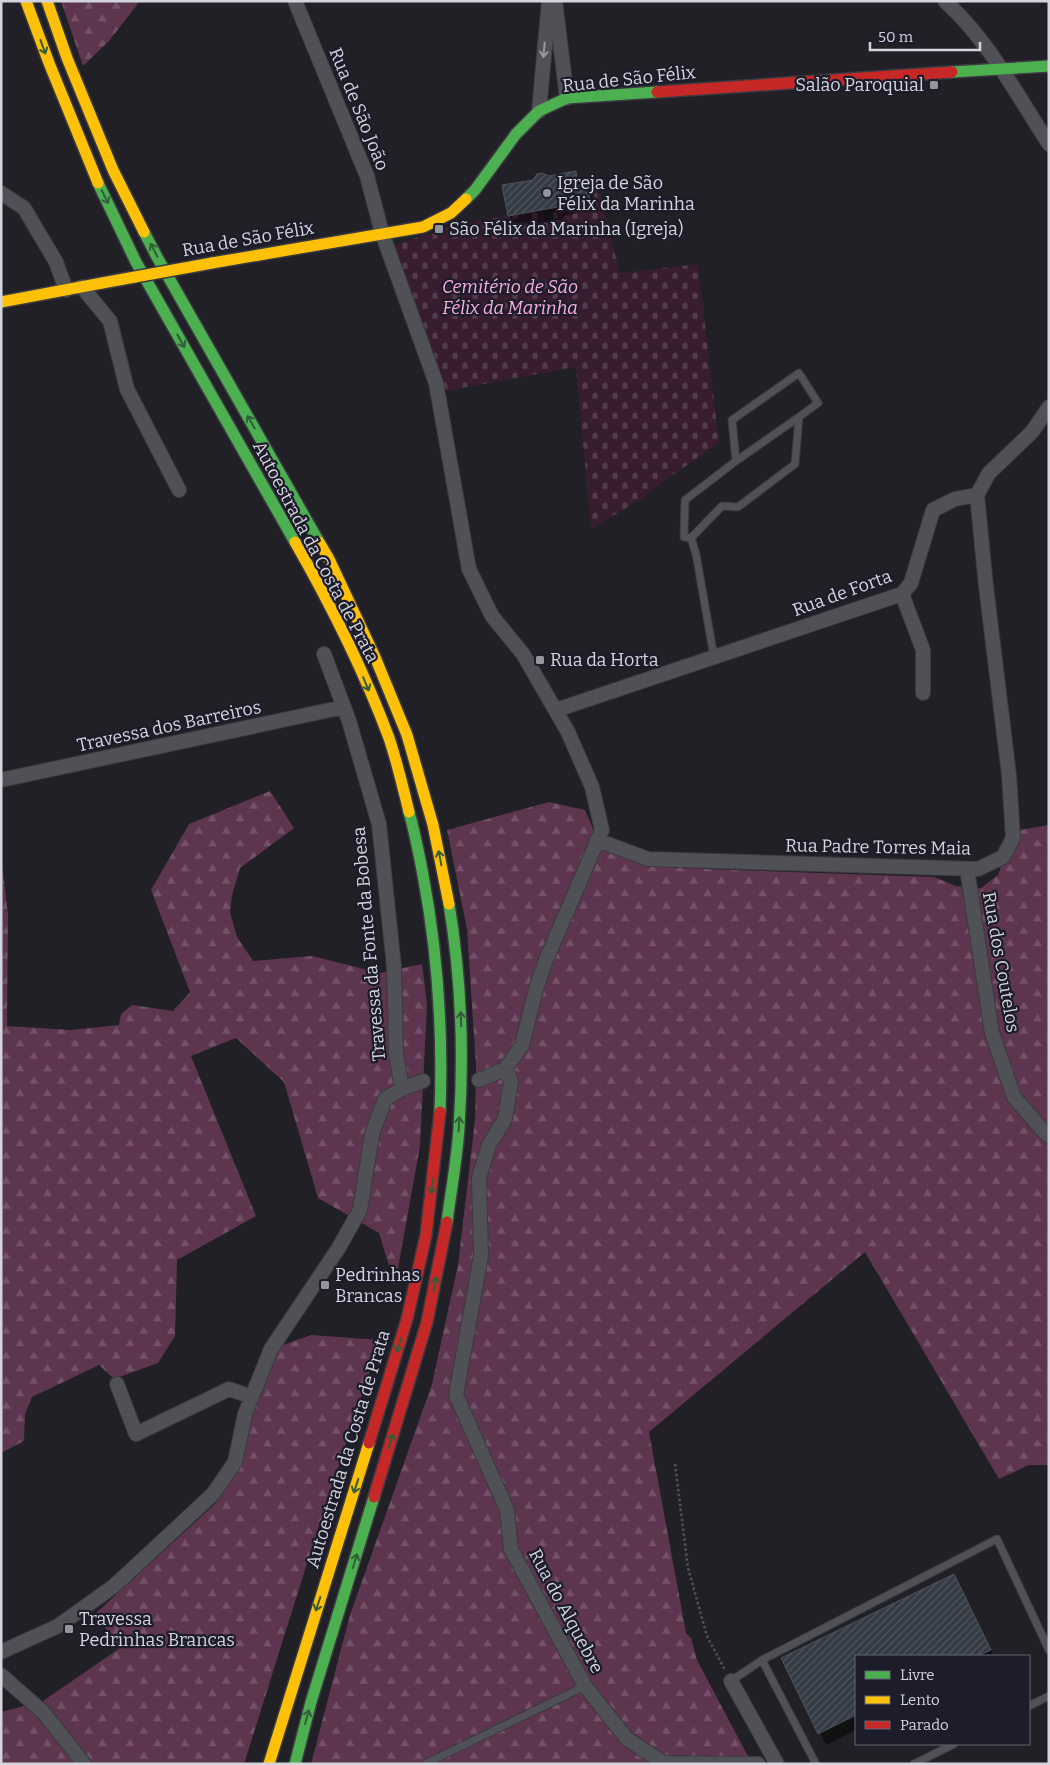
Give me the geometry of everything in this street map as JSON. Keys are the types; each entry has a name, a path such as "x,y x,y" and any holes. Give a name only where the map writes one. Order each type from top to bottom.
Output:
{"main road":[{"name":"Autoestrada da Costa de Prata","path":"26,1 94,174 136,262 310,570 355,659 389,738 414,828 430,907 439,983 442,1068 440,1126 426,1235 407,1319 269,1764"},
{"name":"Autoestrada da Costa de Prata","path":"47,1 67,58 117,178 157,257 329,560 376,657 407,735 433,824 449,906 461,1016 461,1059 459,1129 445,1235 427,1322 311,1702 294,1764"},
{"name":"Rua de São Félix","path":"1,302 423,227 452,213 475,190 516,134 539,111 566,98 1049,66"}],"street":[{"name":"Rua de São João","path":"295,1 367,176 382,233 436,383 469,569 492,616 523,654 556,710 592,787 602,830 546,960 536,989 522,1045 505,1070"},
{"path":"539,111 549,1"},
{"path":"555,1 566,98"},
{"path":"945,1 959,14 987,48 1049,144"},
{"path":"1,193 24,208 56,262 66,290"},
{"path":"82,287 110,321 127,388 179,490"},
{"path":"977,494 989,473 1032,432 1049,407"},
{"name":"Rua de Forta","path":"556,710 902,594 911,583 933,510 956,499 977,494"},
{"name":"Rua Padre Torres Maia","path":"597,840 648,860 978,869 1003,857 1013,838 1009,775 977,494"},
{"path":"902,594 923,650 923,693"},
{"name":"Travessa da Fonte da Bobesa","path":"324,654 344,707 379,824 394,967 396,1053 402,1088"},
{"name":"Travessa dos Barreiros","path":"1,780 344,707"},
{"name":"Rua dos Coutelos","path":"967,869 992,1033 1014,1097 1049,1136"},
{"path":"479,1080 505,1070"},
{"name":"Rua do Alquebre","path":"505,1070 511,1082 505,1119 489,1146 479,1178 481,1256 456,1395 507,1510 511,1549 585,1686 627,1739 664,1763 758,1764"},
{"path":"1,1652 58,1626 114,1586 213,1494 235,1462 245,1414 271,1349 338,1249 360,1210 372,1134 385,1099 402,1088 423,1081"},
{"path":"117,1384 136,1434 229,1389 252,1397"},
{"path":"1,1675 44,1713 84,1764"},
{"path":"732,1681 777,1764"}],"lane":[{"path":"691,538 684,537 685,500 818,403 799,373 732,420 736,461"},
{"path":"691,538 722,506 738,507 796,464 799,417"},
{"path":"691,538 696,554 714,657"},
{"path":"732,1681 762,1660 997,1539 1049,1650"},
{"path":"762,1660 816,1764"},
{"path":"425,1764 585,1686"},
{"path":"1030,1706 1049,1696"},
{"path":"914,1764 952,1745"}],"path":[{"path":"675,1464 688,1568 707,1636 732,1681"}],"green space":[{"path":"61,1 140,1 109,41 83,66"},
{"name":"Cemitério de São Félix da Marinha","path":"598,187 620,273 698,264 719,443 661,483 646,496 591,529 576,367 446,391 393,253 394,245 457,225 543,209 545,220 549,223 554,218 552,208 558,207 558,204 590,198 589,188"},
{"path":"270,791 294,828 240,868 232,895 230,912 237,937 253,961 312,956 380,973 422,964 427,1004 420,1146 395,1285 379,1233 318,1198 284,1082 236,1038 191,1056 256,1216 177,1260 175,1336 158,1363 114,1379 99,1365 32,1397 25,1414 24,1441 1,1453 1,854 8,915 7,1026 71,1030 119,1025 121,1014 132,1005 173,1011 190,992 151,890 189,824"},
{"path":"549,802 585,810 595,833 628,860 704,869 934,877 956,886 981,888 998,875 1006,852 1020,830 1049,825 1049,1465 1029,1465 999,1479 865,1252 649,1432 686,1633 691,1638 697,1660 752,1764 311,1764 350,1615 432,1384 458,1265 475,1120 476,1066 467,929 447,830"},
{"path":"311,1335 380,1340 244,1764 1,1764 1,1712 43,1701 120,1648 95,1614 216,1503 229,1457 236,1422 255,1374 272,1349"}],"building":[{"name":"Igreja de São Félix da Marinha","path":"576,171 577,179 587,178 590,198 558,204 558,207 508,216 502,185 533,180 537,174 542,173 549,176"},
{"path":"954,1574 991,1650 979,1655 855,1655 855,1716 818,1734 781,1658"}],"traffic: fast":[{"path":"952,72 1049,66"},
{"path":"466,199 475,190 516,134 539,111 567,98 657,92"},
{"path":"98,183 136,262 295,542"},
{"path":"144,232 319,542"},
{"path":"409,812 423,875 436,964 441,1052 440,1112"},
{"path":"447,1222 458,1140 461,1072 459,987 449,904"},
{"path":"295,1764 311,1702 374,1497"}],"traffic: slow":[{"path":"26,1 98,183"},
{"path":"47,1 67,58 113,170 144,232"},
{"path":"212,263 423,227 451,213 466,199"},
{"path":"102,283 212,263"},
{"path":"1,302 102,283"},
{"path":"295,542 334,614 369,688 389,738 409,812"},
{"path":"319,542 329,559 375,657 407,735 433,825 449,904"},
{"path":"269,1764 369,1443"}],"traffic: jam":[{"path":"657,92 952,72"},
{"path":"369,1443 407,1319 426,1235 440,1112"},
{"path":"374,1497 427,1322 447,1222"}],"place":[{"name":"Salão Paroquial","path":"934,85"},
{"name":"Igreja de São Félix da Marinha","path":"547,193"},
{"name":"São Félix da Marinha (Igreja)","path":"439,229"},
{"name":"Rua da Horta","path":"540,660"},
{"name":"Pedrinhas Brancas","path":"325,1285"},
{"name":"Travessa Pedrinhas Brancas","path":"69,1629"}]}
